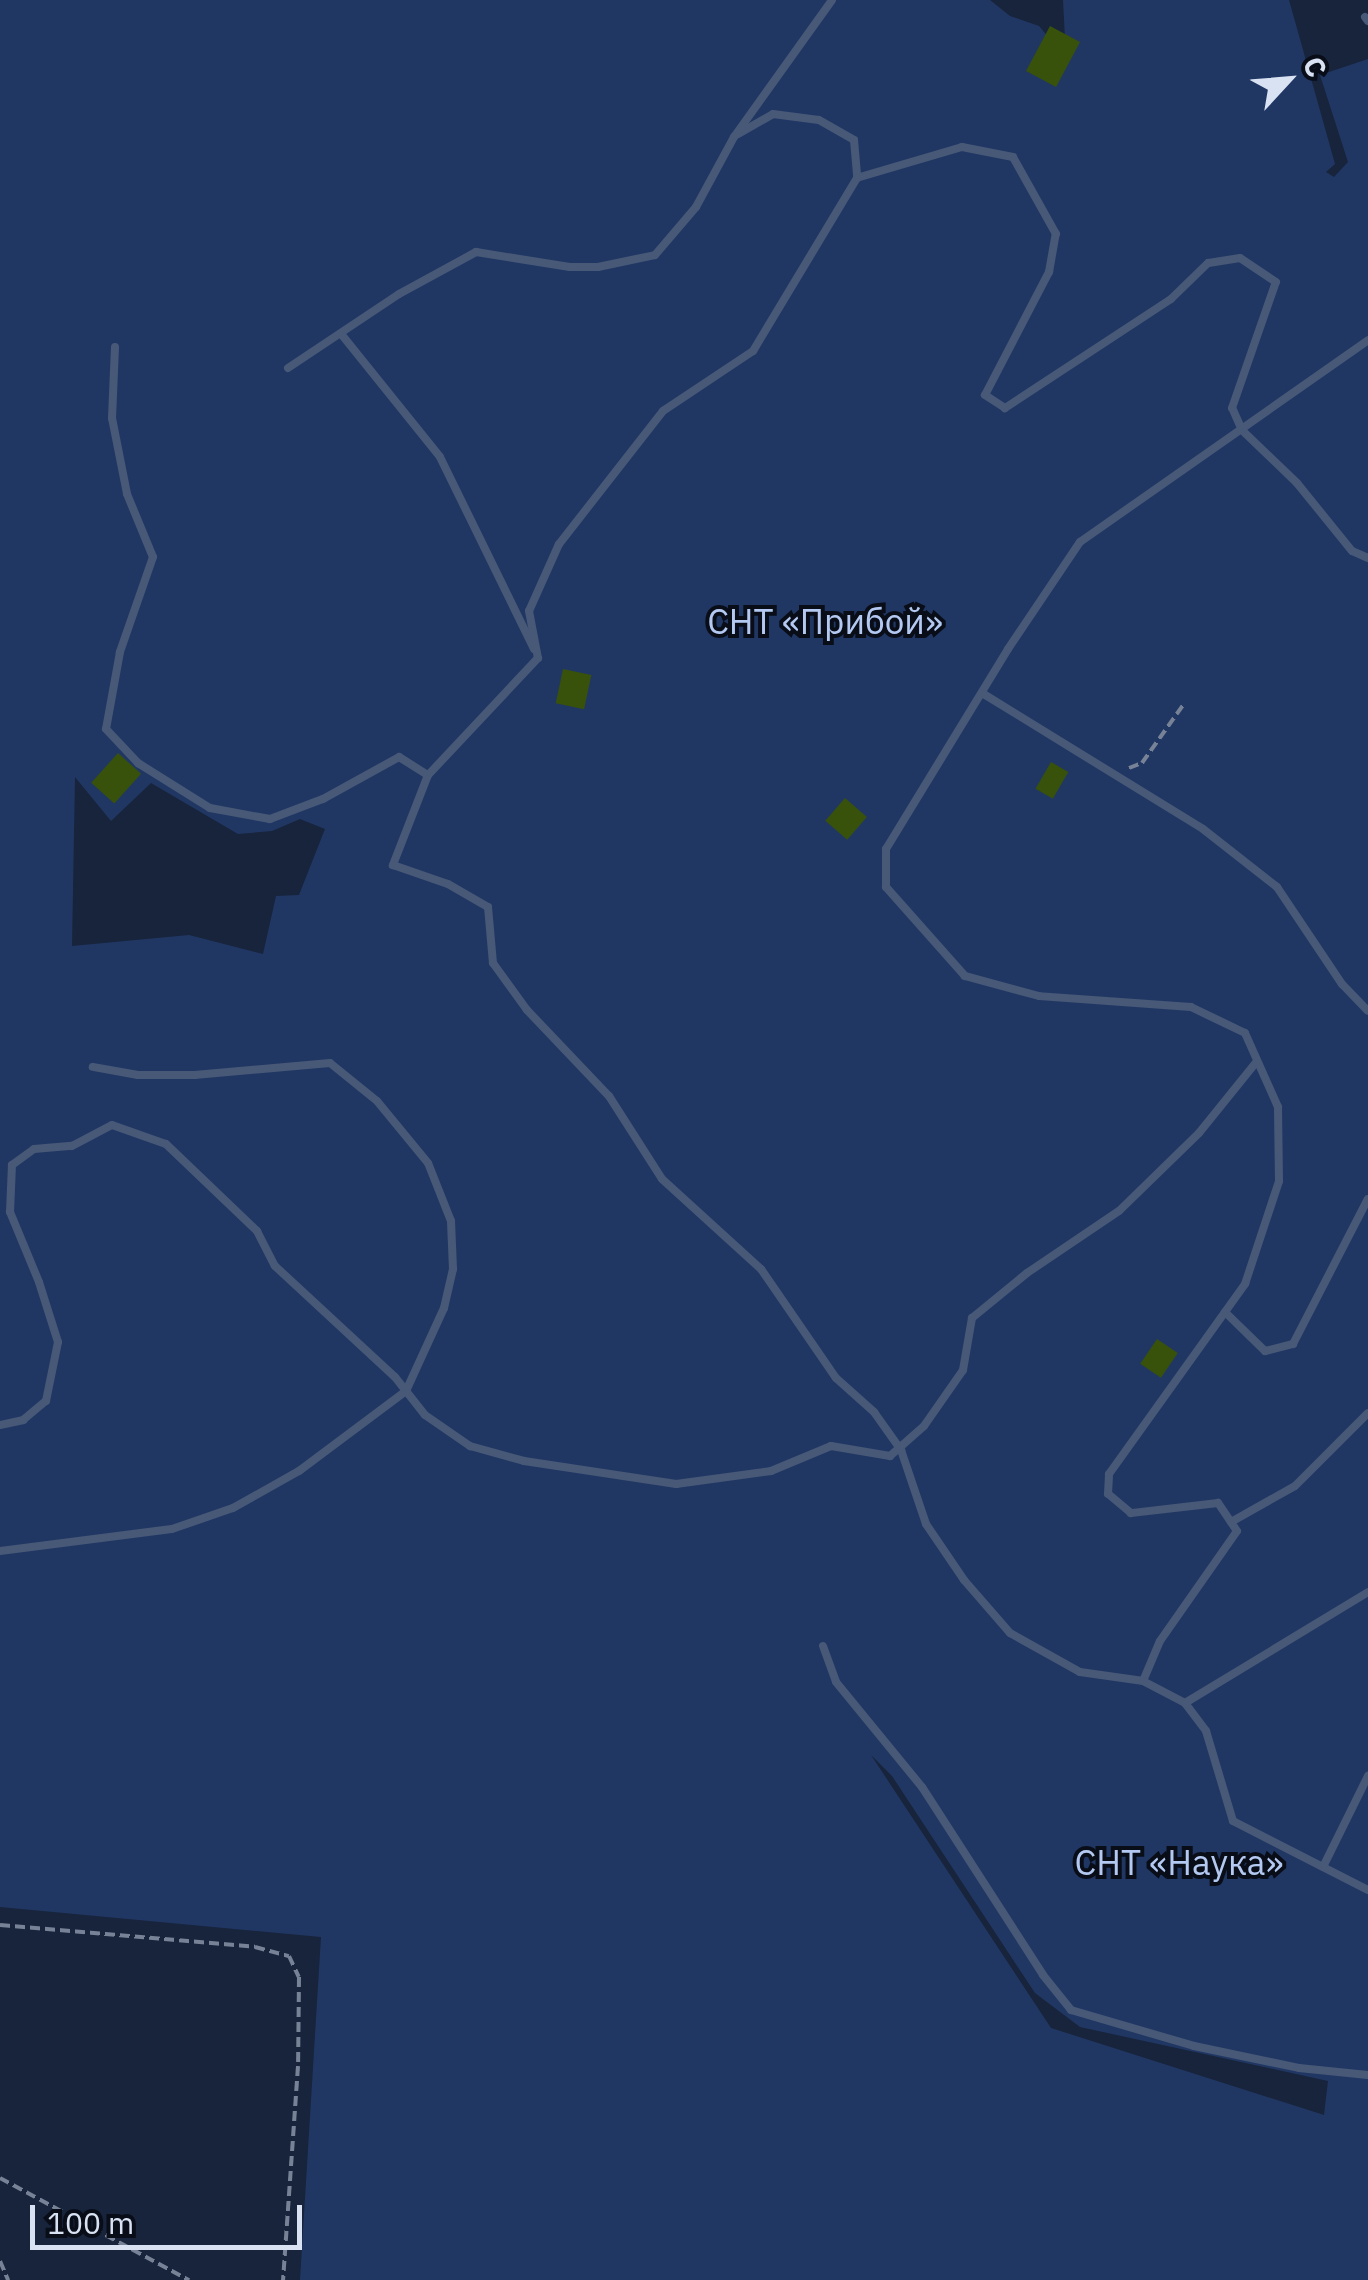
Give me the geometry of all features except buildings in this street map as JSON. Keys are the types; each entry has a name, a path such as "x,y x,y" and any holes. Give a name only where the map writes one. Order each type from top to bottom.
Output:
{"lane":[{"path":"288,368 399,294 476,252 570,267 598,267 656,255 696,206 734,137 832,0"},
{"path":"538,658 529,612 559,544 664,411 754,351 857,178 854,140 819,120 773,114 734,137"},
{"path":"857,178 962,147 1013,157 1056,234 1048,272 985,395 1005,408 1170,298 1208,263 1240,258 1276,282 1232,408 1242,430 1297,482 1352,551 1368,558"},
{"path":"342,335 440,457 538,658"},
{"path":"1144,1681 1160,1640 1237,1531 1218,1503 1131,1512 1108,1494 1109,1474 1246,1284 1279,1181 1278,1107 1245,1033 1190,1007 1038,996 965,976 886,888 886,849 1080,542 1368,340"},
{"path":"114,347 112,418 127,494 152,557 120,652 106,730 138,763 210,808 270,819 323,799 399,758 428,774"},
{"path":"538,658 428,774 393,865 448,884 488,907 494,964 527,1010 609,1096 662,1179 761,1269 836,1378 874,1412 901,1450 926,1524 964,1580 1010,1634 1080,1672 1144,1681 1184,1703 1206,1731 1233,1820 1368,1890"},
{"path":"982,693 1203,829 1277,888 1342,984 1368,1011"},
{"path":"0,1424 23,1420 46,1402 58,1342 10,1212 12,1165 34,1149 72,1146 112,1125 166,1144 257,1231 275,1266 406,1392 424,1415 470,1446 524,1462 676,1484 771,1472 831,1446 890,1456 924,1426 963,1370 972,1318 1027,1274 1119,1211 1200,1133 1258,1062"},
{"path":"0,1551 172,1530 233,1508 299,1471 406,1392 444,1308 453,1269 451,1221 428,1163 377,1101 330,1063 195,1075 138,1075 93,1067"},
{"path":"1225,1312 1265,1351 1294,1344 1368,1199"},
{"path":"1231,1522 1295,1486 1368,1413"},
{"path":"1184,1703 1368,1592"},
{"path":"823,1646 836,1682 922,1787 1043,1975 1072,2010 1194,2046 1298,2068 1368,2076"},
{"path":"1323,1867 1368,1776"}],"path":[{"path":"1113,774 1142,762 1183,705"},
{"path":"0,1925 255,1947 289,1956 299,1977 298,2048 283,2280"},
{"path":"0,2178 189,2280"},
{"path":"0,2261 8,2280"}],"green space":[{"name":"СНТ «Прибой»","path":"0,0 990,0 1010,16 1039,26 1066,58 1063,0 1289,0 1335,164 1326,172 1334,177 1348,162 1320,75 1368,59 1368,2280 300,2280 321,1937 0,1907","holes":["75,777 111,821 151,783 238,834 272,831 300,819 325,829 299,895 276,896 263,954 189,935 72,946","871,1755 892,1776 1035,1993 1080,2027 1328,2081 1324,2115 1051,2028"]}],"park label":[{"name":"СНТ «Наука»","path":"1179,1862"}]}
